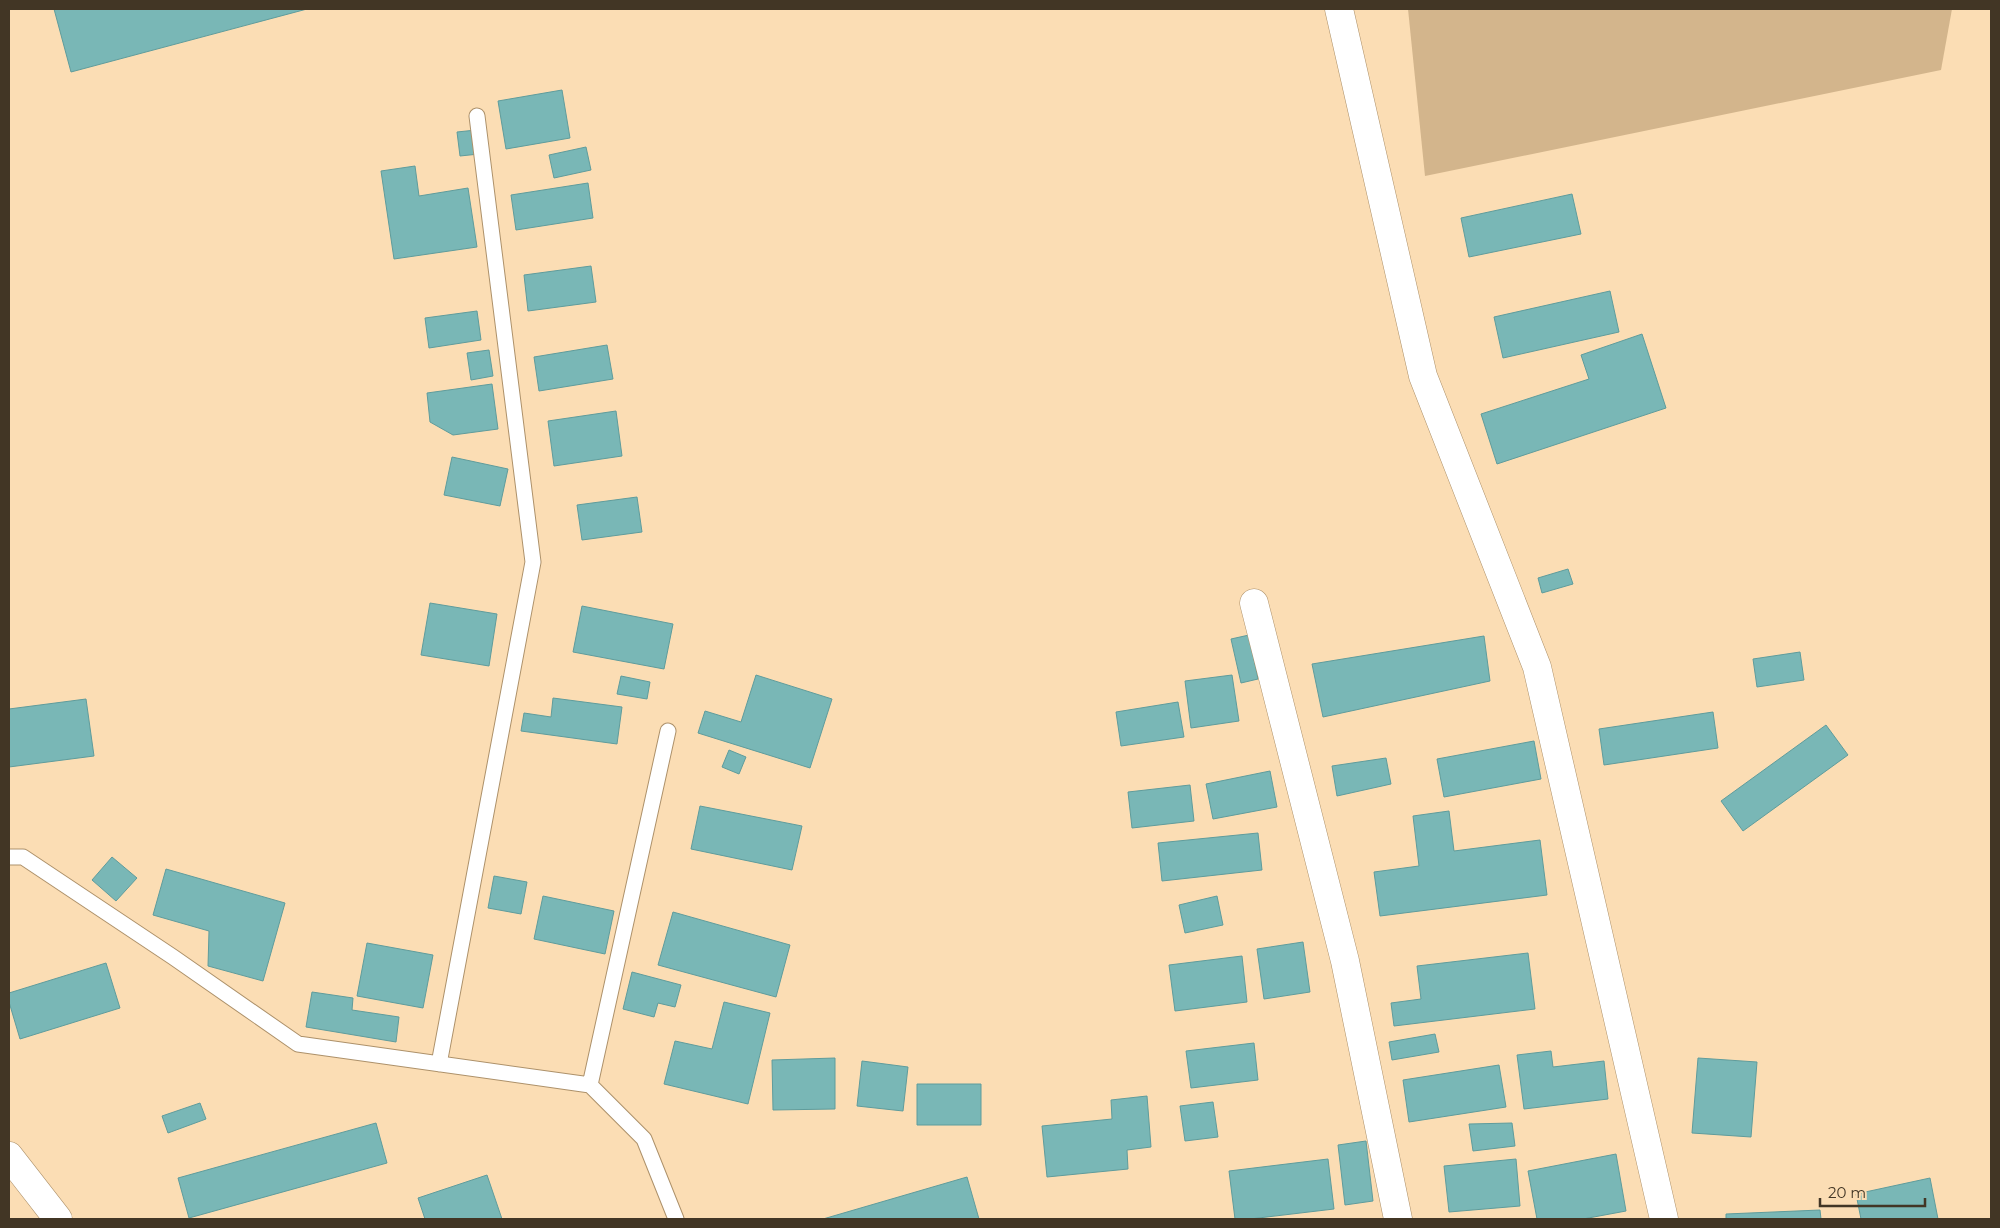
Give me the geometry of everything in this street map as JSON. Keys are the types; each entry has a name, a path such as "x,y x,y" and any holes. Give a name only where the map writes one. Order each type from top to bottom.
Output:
{"main road":[{"path":"1339,9 1423,376 1537,667 1664,1219"},
{"path":"1254,603 1345,961 1398,1219"},
{"path":"9,1156 58,1219"}],"lane":[{"path":"439,1064 533,562 478,116"},
{"path":"590,1086 668,731"},
{"path":"9,856 23,857 173,957 298,1044 590,1086 644,1139 676,1219"}],"shaded area":[{"path":"1408,9 1952,9 1941,70 1425,176"}],"building":[{"path":"54,9 307,9 71,72"},
{"path":"562,90 570,138 506,149 498,101"},
{"path":"476,130 479,154 460,156 457,132"},
{"path":"586,147 591,170 554,178 549,155"},
{"path":"415,166 419,196 468,188 477,247 394,259 381,171"},
{"path":"588,183 593,218 516,230 511,195"},
{"path":"1572,194 1581,234 1469,257 1461,218"},
{"path":"591,266 596,302 528,311 524,275"},
{"path":"1610,291 1619,332 1503,358 1494,317"},
{"path":"477,311 481,340 429,348 425,318"},
{"path":"1642,334 1666,408 1497,464 1481,414 1589,379 1581,355"},
{"path":"607,345 613,379 539,391 534,357"},
{"path":"489,350 493,376 471,380 467,353"},
{"path":"492,384 498,429 453,435 430,422 427,393"},
{"path":"616,411 622,456 554,466 548,421"},
{"path":"452,457 508,469 500,506 444,495"},
{"path":"637,497 642,532 582,540 577,505"},
{"path":"1568,569 1573,584 1542,593 1538,578"},
{"path":"430,603 497,614 489,666 421,655"},
{"path":"582,606 673,624 664,669 573,652"},
{"path":"1249,635 1258,679 1241,683 1231,639"},
{"path":"1484,636 1490,681 1323,717 1312,664"},
{"path":"1800,652 1804,680 1757,687 1753,659"},
{"path":"756,675 832,699 810,768 698,733 705,711 741,722"},
{"path":"1232,675 1239,721 1191,728 1185,681"},
{"path":"621,676 650,682 647,699 617,694"},
{"path":"553,698 622,707 617,744 521,731 524,713 551,717"},
{"path":"86,699 94,756 9,767 9,709"},
{"path":"1178,702 1184,737 1121,746 1116,712"},
{"path":"1713,712 1718,748 1604,765 1599,729"},
{"path":"1826,725 1848,755 1743,831 1721,801"},
{"path":"1534,741 1541,779 1444,797 1437,759"},
{"path":"729,750 746,757 739,774 722,767"},
{"path":"1386,758 1391,784 1337,796 1332,766"},
{"path":"1270,771 1277,807 1213,819 1206,784"},
{"path":"1190,785 1194,821 1132,828 1128,792"},
{"path":"700,806 802,826 792,870 691,849"},
{"path":"1449,811 1454,851 1540,840 1547,895 1380,916 1374,872 1419,866 1413,816"},
{"path":"1258,833 1262,870 1162,881 1158,843"},
{"path":"112,857 137,878 116,901 92,880"},
{"path":"166,869 285,903 263,981 208,966 209,931 153,915"},
{"path":"494,876 527,882 521,914 488,908"},
{"path":"543,896 614,911 605,954 534,939"},
{"path":"1217,896 1223,925 1185,933 1179,905"},
{"path":"673,912 790,945 776,997 658,965"},
{"path":"1303,942 1310,992 1264,999 1257,949"},
{"path":"367,943 433,955 423,1008 357,996"},
{"path":"1528,953 1535,1009 1394,1026 1391,1003 1421,999 1417,966"},
{"path":"1242,956 1247,1002 1175,1011 1169,965"},
{"path":"106,963 120,1008 20,1039 9,1002 9,993"},
{"path":"632,972 681,985 675,1007 658,1003 654,1017 623,1009"},
{"path":"312,992 353,998 352,1010 399,1017 396,1042 306,1027"},
{"path":"724,1002 770,1013 748,1104 664,1084 675,1041 712,1049"},
{"path":"1435,1034 1439,1052 1392,1060 1389,1042"},
{"path":"1254,1043 1258,1080 1191,1088 1186,1051"},
{"path":"1551,1051 1553,1067 1604,1061 1608,1099 1524,1109 1517,1055"},
{"path":"835,1058 835,1109 773,1110 772,1060"},
{"path":"1698,1058 1757,1062 1751,1137 1692,1133"},
{"path":"862,1061 908,1067 903,1111 857,1106"},
{"path":"1499,1065 1506,1107 1409,1122 1403,1080"},
{"path":"917,1084 981,1084 981,1125 917,1125"},
{"path":"1147,1096 1151,1147 1127,1150 1128,1169 1047,1177 1042,1126 1112,1119 1111,1100"},
{"path":"1213,1102 1218,1137 1185,1141 1180,1106"},
{"path":"200,1103 206,1119 168,1133 162,1116"},
{"path":"376,1123 387,1163 189,1218 178,1178"},
{"path":"1512,1123 1515,1146 1473,1151 1469,1124"},
{"path":"1366,1141 1373,1201 1345,1205 1338,1145"},
{"path":"1616,1154 1626,1211 1583,1219 1537,1219 1528,1171"},
{"path":"1328,1159 1334,1209 1250,1219 1235,1219 1229,1171"},
{"path":"1516,1159 1520,1206 1449,1212 1444,1166"},
{"path":"487,1175 502,1219 425,1219 418,1198"},
{"path":"967,1177 979,1219 823,1219"},
{"path":"1930,1178 1938,1219 1861,1219 1856,1194"},
{"path":"1820,1210 1821,1219 1726,1219 1726,1214"}]}
